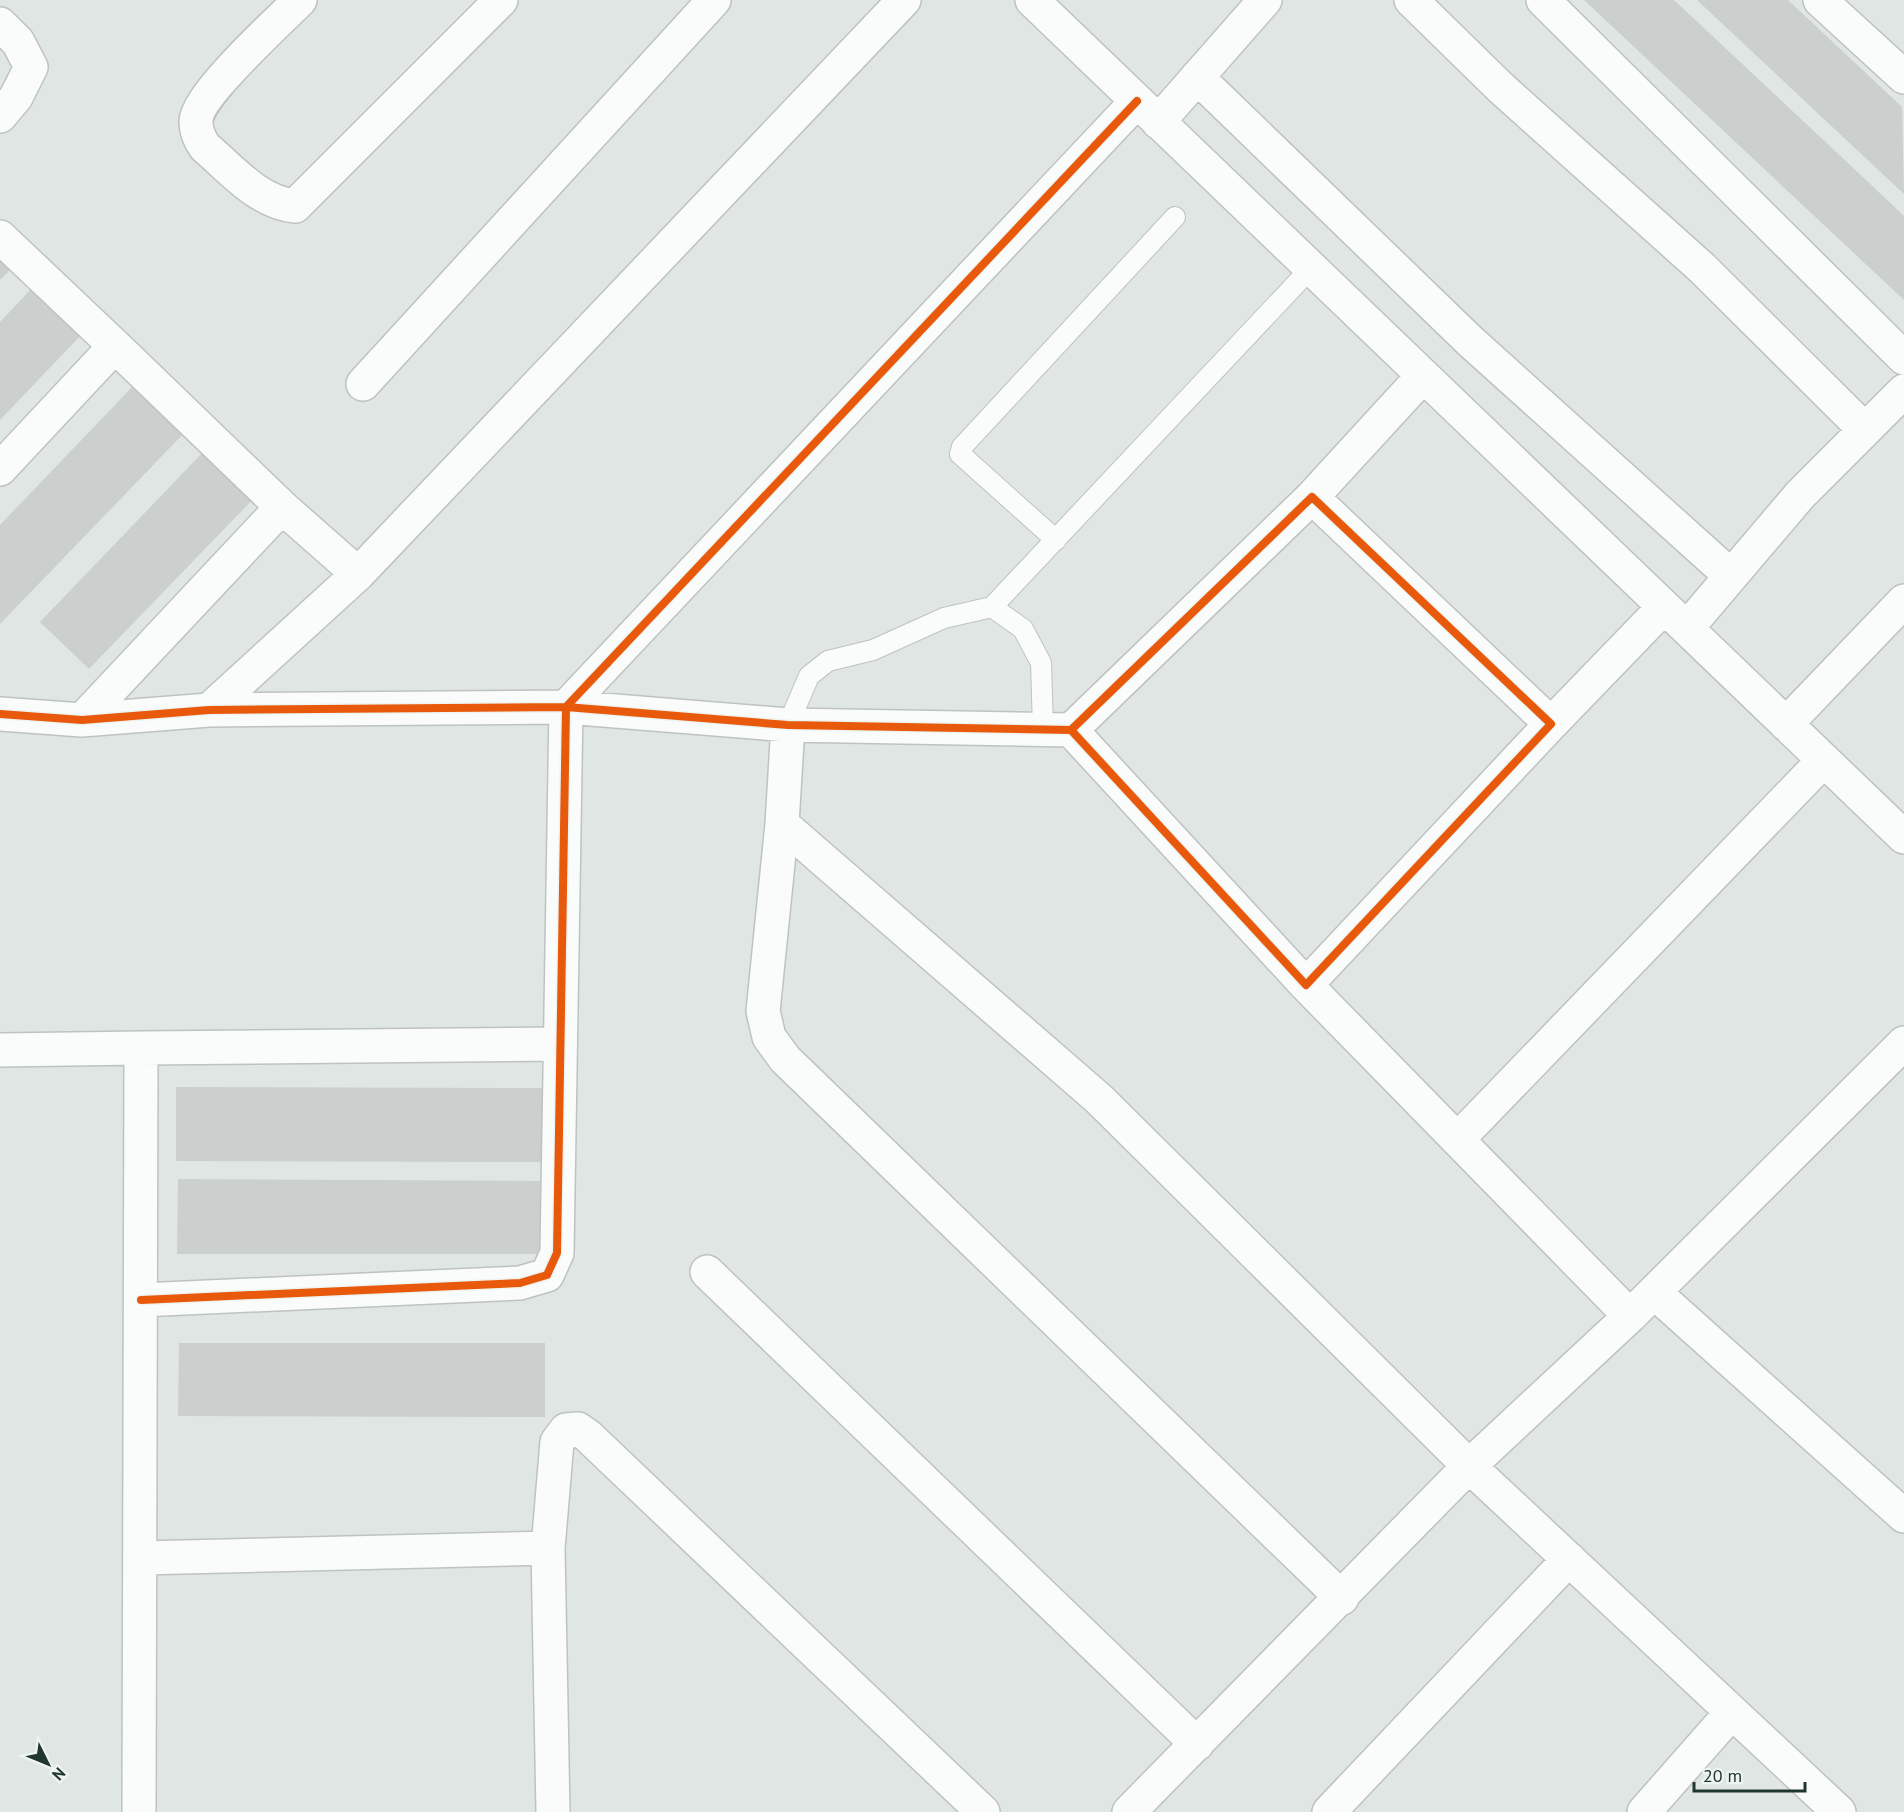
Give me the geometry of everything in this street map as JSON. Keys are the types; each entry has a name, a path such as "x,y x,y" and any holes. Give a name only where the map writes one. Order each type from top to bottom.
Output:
{"street":[{"path":"300,0 206,96 195,120 200,139 205,147 266,199 279,205 295,206 501,0"},
{"path":"363,384 714,0"},
{"path":"209,710 358,574 904,0"},
{"path":"1032,0 1904,837"},
{"path":"141,1300 520,1283 547,1275 557,1252 566,707 1148,111 1197,77 1265,0"},
{"path":"1411,0 1501,88 1701,268 1865,430"},
{"path":"1543,0 1904,358"},
{"path":"1820,0 1904,77"},
{"path":"0,24 18,42 31,67 16,97 0,116"},
{"path":"1197,77 1470,341 1731,576"},
{"path":"0,237 282,507 358,574"},
{"path":"0,469 115,346"},
{"path":"0,714 82,720 209,710 566,707 788,725 1057,730 1312,497 1423,375"},
{"path":"1306,985 1551,724 1676,617 1731,576 1800,495 1904,391"},
{"path":"1312,497 1551,724"},
{"path":"82,720 282,507"},
{"path":"1786,724 1904,601"},
{"path":"788,725 782,824 763,1011 769,1037 780,1052 1342,1598"},
{"path":"1057,730 1630,1316"},
{"path":"1458,1139 1824,760"},
{"path":"782,824 1099,1099 1469,1466 1839,1812"},
{"path":"1129,1812 1342,1598 1469,1466 1630,1316 1904,1043"},
{"path":"0,1050 560,1044"},
{"path":"139,1812 141,1048"},
{"path":"707,1272 1197,1744"},
{"path":"1654,1292 1904,1516"},
{"path":"553,1812 548,1548 557,1442 566,1430 578,1429 983,1812"},
{"path":"141,1558 548,1548"},
{"path":"1329,1812 1569,1559"},
{"path":"1644,1812 1732,1712"}],"lane":[{"path":"1056,540 960,453 962,447 1175,217"},
{"path":"788,725 809,676 828,661 873,650 944,618 992,607 1311,268"},
{"path":"992,607 1023,629 1041,663 1057,730"}],"building":[{"path":"1584,0 1674,0 1849,164 1904,216 1904,300"},
{"path":"1697,0 1788,0 1902,107 1904,194"},
{"path":"0,255 13,267 0,280"},
{"path":"34,286 83,333 0,420 0,322"},
{"path":"137,382 187,430 0,624 0,525"},
{"path":"207,448 256,496 89,669 40,622"},
{"path":"176,1087 542,1088 542,1162 176,1161"},
{"path":"178,1179 544,1181 543,1254 177,1254"},
{"path":"179,1343 545,1343 545,1417 178,1416"}],"cycle path":[{"path":"141,1300 520,1283 547,1275 557,1253 566,707 1137,101"},
{"path":"0,714 82,720 209,710 566,707 788,725 1071,730 1312,497 1551,724 1306,985 1071,730"}]}
